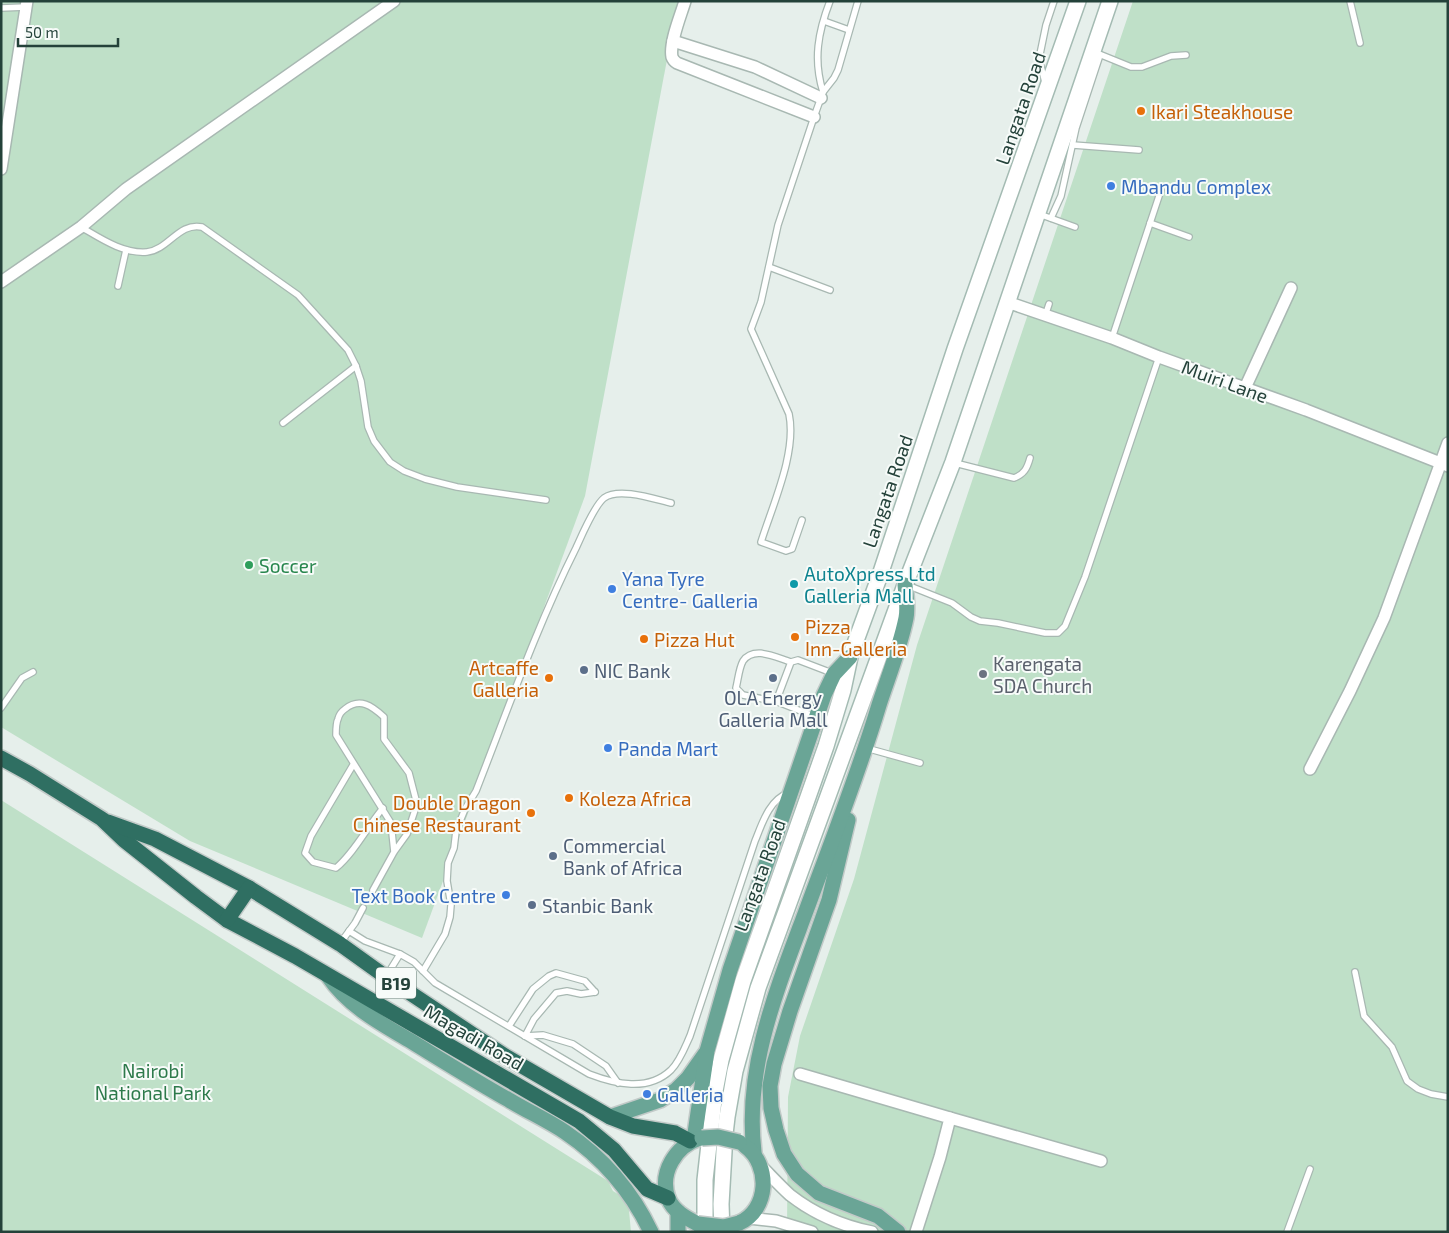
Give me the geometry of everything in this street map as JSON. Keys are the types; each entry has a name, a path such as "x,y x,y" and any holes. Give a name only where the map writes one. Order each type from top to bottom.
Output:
{"highway":[{"name":"Magadi Road","path":"1,758 30,774 102,820 227,920 295,956 579,1121 614,1150 647,1189 668,1198"},
{"name":"Magadi Road","path":"102,820 155,839 344,938 386,977 505,1056 610,1117 633,1126 675,1133 695,1140"},
{"path":"227,920 249,888"}],"main road":[{"name":"Langata Road","path":"701,1228 715,1091 721,1060 750,957 826,746 843,690 850,657 886,557 955,349 1078,1"},
{"name":"Langata Road","path":"722,1232 721,1204 727,1117 735,1071 758,988 905,584 953,462 1007,302 1044,216 1096,53 1110,1"},
{"path":"757,1158 739,1142 718,1138 695,1140 680,1149 668,1168 666,1180 668,1198 678,1212 701,1228 724,1227 743,1223 757,1206 763,1192 764,1182 751,1132 751,1102 763,1037 791,952 866,748 907,617 905,584"},
{"path":"695,1140 708,1051 730,970 824,694 834,674 850,657"},
{"path":"866,748 829,900 790,1011 774,1064 770,1102 780,1143 789,1164 797,1174 819,1192 839,1202 878,1216 898,1232"},
{"path":"328,976 344,997 376,1021 480,1084 564,1131 587,1148 619,1181 645,1219 651,1232"},
{"path":"610,1117 660,1100 676,1090 688,1078 708,1051"},
{"path":"678,1212 678,1232"}],"street":[{"path":"1,282 81,227 126,189 394,1"},
{"path":"685,1 673,41 672,56 677,63 814,116"},
{"path":"1,169 27,4"},
{"path":"673,41 754,67 822,95"},
{"path":"1245,388 1292,288"},
{"name":"Muiri Lane","path":"1007,302 1112,338 1158,357 1306,410 1444,465"},
{"path":"1310,769 1350,691 1384,618 1444,465 1448,443"},
{"path":"800,1074 1101,1161"},
{"path":"916,1232 940,1157 950,1118"},
{"path":"757,1158 789,1194 813,1211 872,1232"},
{"path":"743,1223 776,1221 812,1232"}],"lane":[{"path":"822,95 818,74 818,40 830,1"},
{"path":"802,520 792,549 789,551 786,552 761,542 789,455 792,427 789,414 751,329 761,302 778,225 822,95 838,70 858,1"},
{"path":"1047,92 1039,59 1046,25 1054,1"},
{"path":"1350,1 1360,43"},
{"path":"1,8 27,4"},
{"path":"824,21 849,30"},
{"path":"1075,227 1044,216 1061,196 1096,53 1131,67 1142,66 1170,56 1186,55"},
{"path":"1073,145 1139,150"},
{"path":"1112,338 1162,187"},
{"path":"1150,223 1189,238"},
{"path":"81,227 126,250 148,252 160,248 177,234 189,228 202,227 298,295 348,350 361,381 368,427 374,440 390,462 404,471 457,487 546,500"},
{"path":"118,286 126,250"},
{"path":"769,267 830,290"},
{"path":"1045,316 1049,304"},
{"path":"905,584 952,604 970,617 980,621 1045,633 1058,633 1061,631 1085,577 1158,357"},
{"path":"283,423 356,366"},
{"path":"953,462 1014,478 1022,474 1028,467 1030,458"},
{"path":"423,971 444,934 450,917 451,905 447,881 448,864 454,848 456,831 465,809 476,791 551,599 588,522 603,499 610,495 631,494 671,504"},
{"path":"816,717 778,702 743,695 736,688 743,662 750,655 762,653 791,662 798,660 834,674"},
{"path":"778,702 777,699 791,662"},
{"path":"1,708 22,678 33,672"},
{"path":"373,890 394,852 408,834 417,804 409,773 384,739 384,717 374,708 361,702 352,704 338,718 336,735 391,823 394,852"},
{"path":"866,748 920,763"},
{"path":"353,764 310,836 306,853 313,862 336,868 345,860 383,808"},
{"path":"363,908 344,938 365,941 400,954 414,962 435,983 589,1074 618,1083 644,1083 658,1079 671,1070 681,1056 690,1036 755,841 774,803 782,795 790,792"},
{"path":"386,977 400,954"},
{"path":"1355,972 1364,1016 1392,1047 1407,1081 1418,1089 1448,1097"},
{"path":"509,1026 532,989 549,976 556,974 585,981 595,992 582,994 567,991 556,993 534,1019 525,1036"},
{"path":"525,1036 543,1035 573,1044 606,1066 618,1083"},
{"path":"1287,1232 1310,1169"}],"green space":[{"path":"1,1 678,1 585,496 422,938 190,841 1,727"},
{"path":"1133,1 1448,1 1448,1232 787,1232 788,1097 800,1036 854,879 917,645"},
{"name":"Nairobi National Park","path":"1,800 608,1181 613,1191 628,1200 631,1232 1,1232"}],"place":[{"name":"Ikari Steakhouse","path":"1141,111"},
{"name":"Mbandu Complex","path":"1111,186"},
{"name":"Soccer","path":"249,565"},
{"name":"AutoXpress Ltd Galleria Mall","path":"794,584"},
{"name":"Yana Tyre Centre- Galleria","path":"612,589"},
{"name":"Pizza Inn-Galleria","path":"795,637"},
{"name":"Pizza Hut","path":"644,639"},
{"name":"NIC Bank","path":"584,670"},
{"name":"Karengata SDA Church","path":"983,674"},
{"name":"Artcaffe Galleria","path":"549,678"},
{"name":"OLA Energy Galleria Mall","path":"773,678"},
{"name":"Panda Mart","path":"608,748"},
{"name":"Koleza Africa","path":"569,798"},
{"name":"Double Dragon Chinese Restaurant","path":"531,813"},
{"name":"Commercial Bank of Africa","path":"553,856"},
{"name":"Text Book Centre","path":"506,895"},
{"name":"Stanbic Bank","path":"532,905"},
{"name":"Galleria","path":"647,1094"}]}
